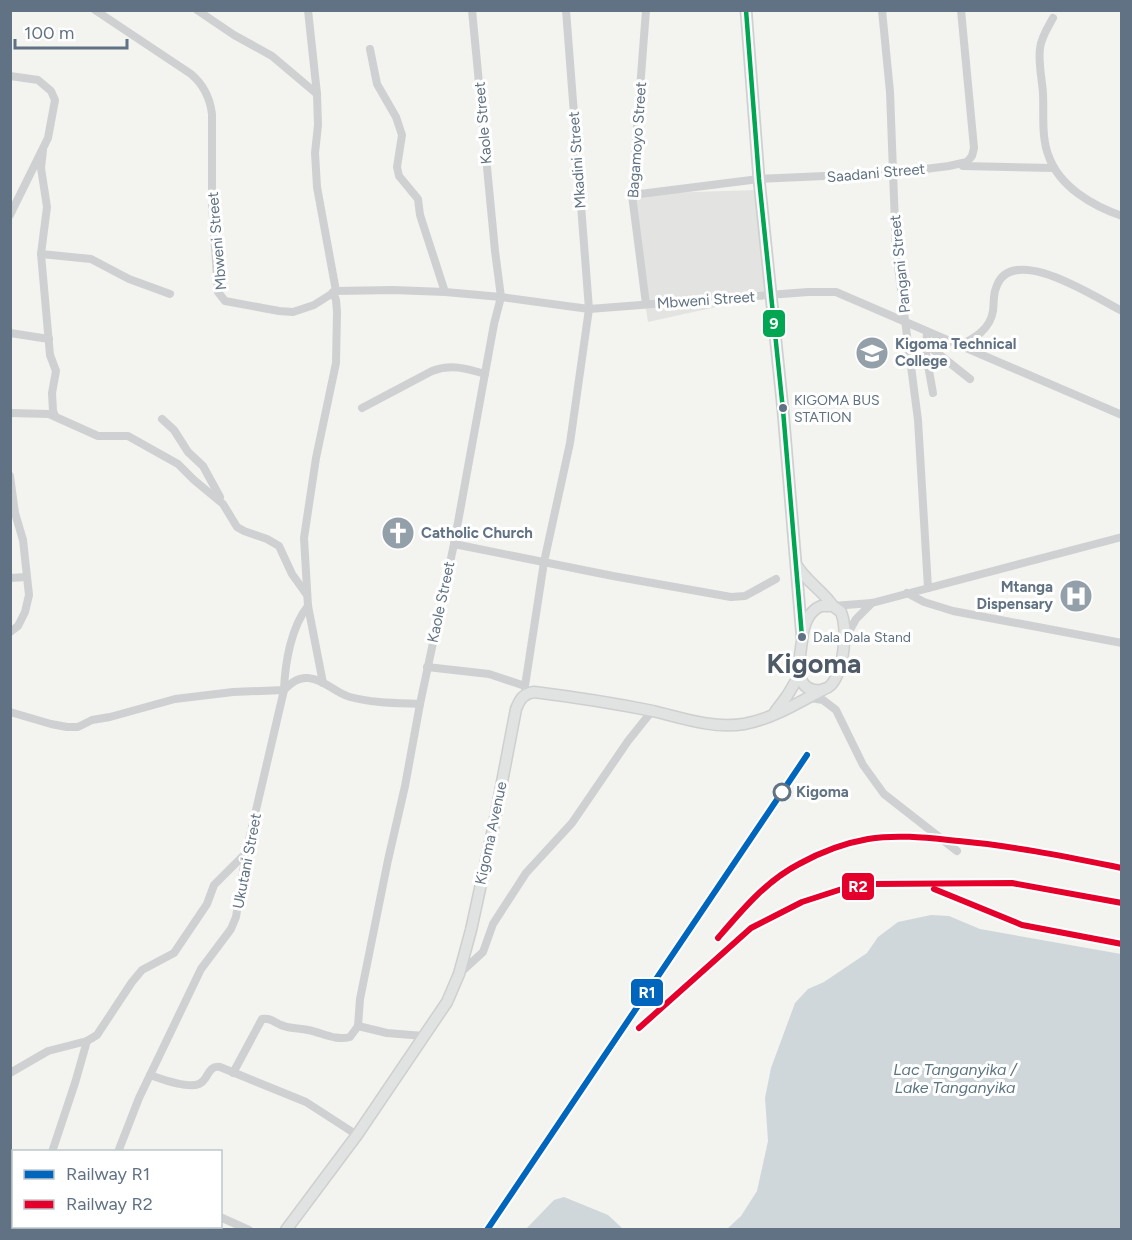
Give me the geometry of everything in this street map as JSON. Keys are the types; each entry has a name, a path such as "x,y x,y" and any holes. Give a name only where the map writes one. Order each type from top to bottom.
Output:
{"main road":[{"path":"746,10 759,179 797,566 802,637 800,674 808,688 824,690"},
{"path":"525,689 652,711 703,723 726,725 744,724 808,698 830,686 835,678 844,641 844,619 841,612 808,582 797,566"},
{"path":"802,637 814,609 821,606 833,606"},
{"path":"772,714 788,696 800,674"},
{"name":"Kigoma Avenue","path":"286,1230 357,1135 441,1013 459,975 490,840 516,708 525,689"}],"street":[{"name":"Mbweni Street","path":"95,10 191,74 202,85 212,114 212,203 218,292 225,301 293,312 314,305 334,292 393,290 501,297 589,309 836,292 1122,415"},
{"path":"197,10 234,35 272,56 317,94"},
{"path":"308,10 317,94 318,125 315,153 317,187 337,312 336,363 316,458 304,538 308,606 323,683"},
{"name":"Kaole Street","path":"358,1026 360,999 454,544 484,374 501,297 472,10"},
{"name":"Mkadini Street","path":"566,10 589,309"},
{"name":"Bagamoyo Street","path":"646,10 632,195 646,304"},
{"name":"Pangani Street","path":"882,10 890,92 896,251 918,420 927,588"},
{"name":"Saadani Street","path":"632,195 759,179 893,173 967,162 974,148 961,10"},
{"path":"1053,18 1039,49 1044,137 1048,157 1054,168 1082,196 1095,205 1122,216"},
{"path":"370,49 377,84 396,117 402,135 397,167 399,176 418,199 420,215 445,292"},
{"path":"10,76 38,80 55,100 48,138 10,214"},
{"path":"43,150 41,168 47,207 41,254 50,355 56,371 52,393 52,406 56,416"},
{"path":"949,166 998,165 1054,168"},
{"path":"41,254 91,259 129,279 170,294"},
{"path":"959,346 979,335 989,322 993,313 996,288 1002,277 1013,270 1026,269 1047,274 1122,311"},
{"path":"427,667 489,674 525,689 544,562 570,443 589,309"},
{"path":"927,332 928,366 933,393"},
{"path":"10,333 49,339"},
{"path":"926,344 970,379"},
{"path":"362,408 442,367 453,366 484,374"},
{"path":"10,413 43,412 98,436 134,438 182,466 194,480 223,504"},
{"path":"162,419 174,430 189,452 202,465 237,527 279,546 292,574 308,595"},
{"path":"10,476 15,513 23,540 29,595 25,612 18,626 10,632"},
{"path":"833,606 872,603 1122,537"},
{"path":"454,544 731,597 745,596 776,579"},
{"path":"10,578 26,577"},
{"path":"907,593 924,602 953,611 1122,643"},
{"path":"844,641 856,619 872,603"},
{"name":"Ukutani Street","path":"119,1150 150,1075 201,969 231,929 236,917 246,853 284,690 284,674 298,622 308,606"},
{"path":"10,712 51,724 78,727 88,721 175,699 233,692 284,690 296,679 306,677 323,683 348,697 420,704"},
{"path":"808,698 823,700 836,710 863,765 884,794 957,851"},
{"path":"459,975 483,952 493,924 526,873 572,823 628,741 652,711"},
{"path":"10,1073 48,1051 87,1041 97,1035 142,970 174,953 207,903 214,885 246,853"},
{"path":"233,1073 262,1019 266,1018 290,1028 308,1030 332,1038 350,1037 358,1026 387,1033 424,1036"},
{"path":"53,1150 87,1041"},
{"path":"150,1075 190,1085 201,1083 215,1066 306,1102 357,1135"},
{"path":"222,1218 249,1230"}],"shaded area":[{"path":"758,190 775,294 648,322 628,194"}],"water":[{"name":"Lac Tanganyika / Lake Tanganyika","path":"931,915 949,916 980,929 1121,954 1121,1229 727,1229 741,1216 757,1191 768,1141 765,1098 771,1068 795,1003 808,989 824,982 867,953 878,937 898,922"},
{"path":"564,1197 608,1215 623,1229 526,1229 554,1200"}],"rail line":[{"name":"R1","path":"487,1230 807,755"},
{"name":"R2","path":"718,938 755,897 787,871 824,852 868,839 913,837 980,843 1122,868"},
{"name":"R2","path":"639,1028 751,928 802,902 842,889 873,884 1012,883 1122,903"},
{"name":"R2","path":"934,889 1022,925 1122,944"}],"transit line":[{"name":"9","path":"746,10 759,179 783,410 802,637"}],"place":[{"name":"Kigoma Technical College","path":"872,353"},
{"name":"KIGOMA BUS STATION","path":"783,408"},
{"name":"Catholic Church","path":"398,533"},
{"name":"Mtanga Dispensary","path":"1076,596"},
{"name":"Dala Dala Stand","path":"802,637"},
{"name":"Kigoma","path":"782,792"}],"district":[{"name":"Kigoma","path":"814,664"}]}
